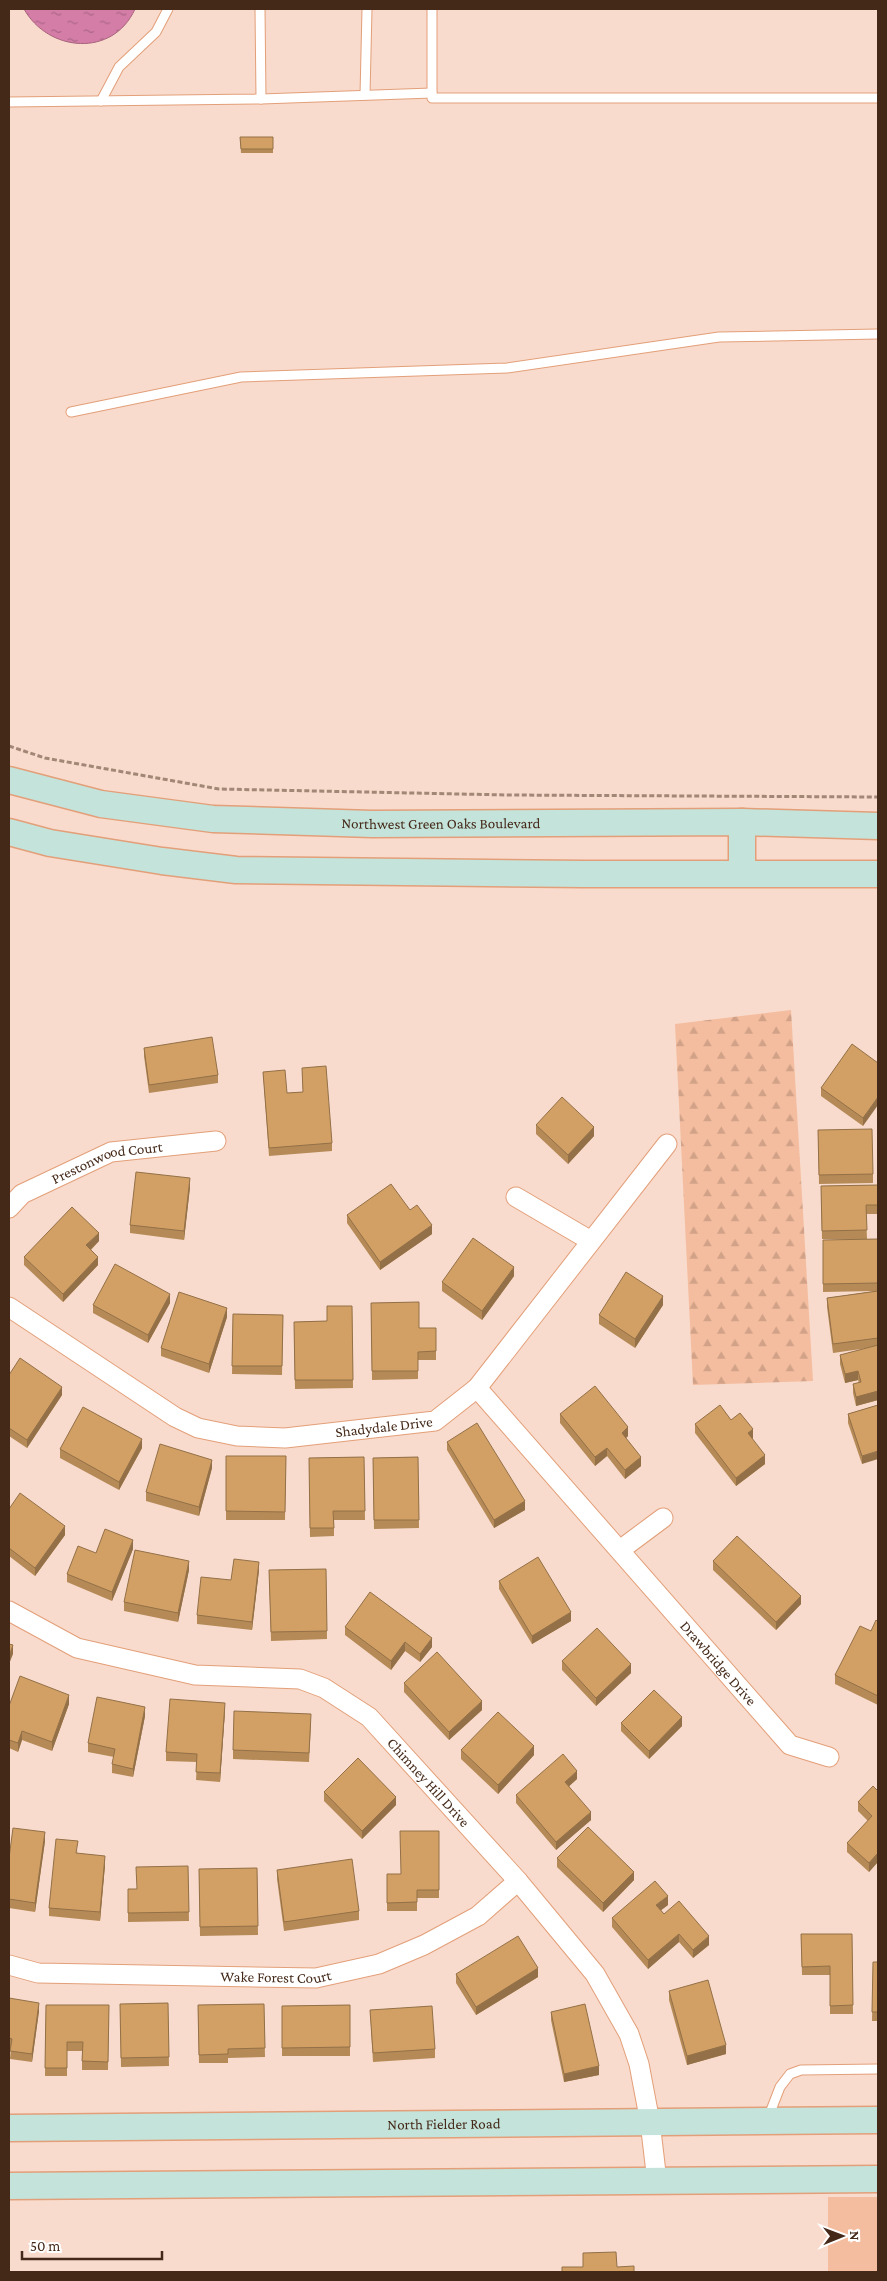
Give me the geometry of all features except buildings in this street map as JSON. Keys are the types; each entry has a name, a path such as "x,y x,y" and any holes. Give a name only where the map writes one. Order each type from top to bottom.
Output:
{"main road":[{"name":"Northwest Green Oaks Boulevard","path":"9,780 101,804 213,819 372,824 742,822 878,826"},
{"path":"742,822 742,872"},
{"path":"9,832 50,843 162,861 236,870 584,874 742,872 878,874"},
{"name":"North Fielder Road","path":"9,2128 878,2120"},
{"path":"9,2186 878,2179"}],"street":[{"name":"Prestonwood Court","path":"9,1208 22,1194 110,1152 216,1140"},
{"name":"Shadydale Drive","path":"9,1307 175,1418 198,1428 236,1436 285,1438 435,1421 477,1388 667,1144"},
{"path":"516,1197 591,1241"},
{"name":"Drawbridge Drive","path":"477,1388 790,1745 829,1757"},
{"path":"620,1550 664,1518"},
{"name":"Chimney Hill Drive","path":"9,1611 77,1648 194,1675 300,1678 324,1688 369,1717 518,1880 595,1974 629,2034 639,2064 650,2122 657,2181"},
{"name":"Wake Forest Court","path":"9,1965 38,1973 316,1978 379,1964 424,1945 478,1916 518,1880"}],"lane":[{"path":"101,101 119,66 156,32 168,9"},
{"path":"260,9 261,99"},
{"path":"365,95 367,9"},
{"path":"432,9 432,98 878,98"},
{"path":"9,102 261,99 432,93"},
{"path":"71,412 241,377 507,368 719,337 878,334"},
{"path":"767,2121 780,2087 790,2074 801,2070 878,2069"}],"path":[{"path":"9,746 45,758 219,789 508,795 878,797"}],"green space":[{"path":"791,1010 813,1381 693,1385 675,1024"},
{"path":"828,2197 878,2197 878,2272 828,2272"}],"water":[{"path":"24,9 135,9 125,25 112,36 97,42 80,44 64,41 48,34 35,23"}]}
